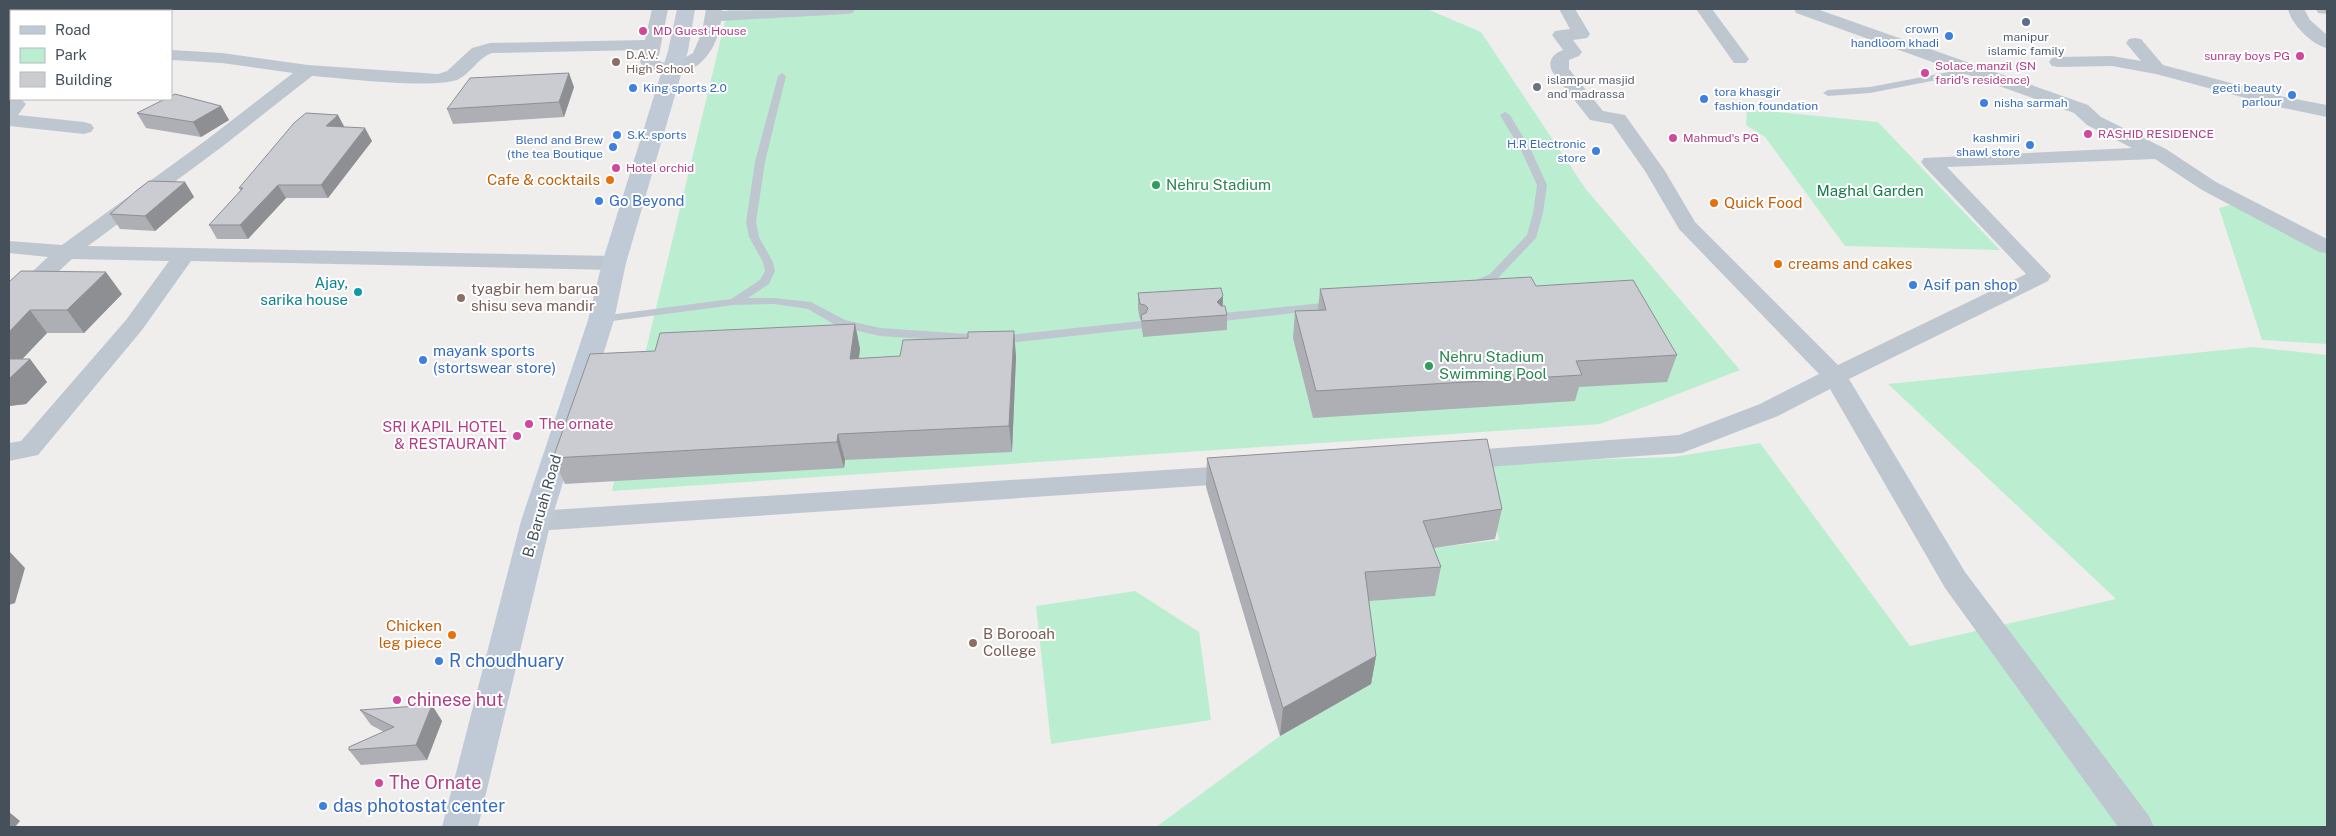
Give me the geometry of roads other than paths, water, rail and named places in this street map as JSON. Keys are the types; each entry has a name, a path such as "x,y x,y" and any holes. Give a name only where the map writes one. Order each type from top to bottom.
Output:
{"main road":[{"name":"B. Baruah Road","path":"460,827 536,521 601,320 614,264 674,62 686,9"}],"street":[{"path":"660,9 649,62 674,62 700,56 710,32 714,12 847,9"},
{"path":"1567,9 1582,34 1562,34 1573,52 1560,57 1560,70 1596,116 1618,119 1655,171 1686,225 1835,376 1955,580 2137,827"},
{"path":"1704,9 1740,59"},
{"path":"1802,9 2081,109 2094,121 2117,134 2159,153 2209,186 2327,247"},
{"path":"2296,9 2296,14 2327,43"},
{"path":"2135,43 2157,69"},
{"path":"172,55 222,58 308,70 438,79 453,75 478,52 490,48 652,46"},
{"path":"2058,62 2112,61 2157,69 2279,102 2327,112"},
{"path":"9,305 66,252 216,142 308,70"},
{"path":"9,100 17,104 9,115"},
{"path":"9,120 84,128"},
{"path":"1434,461 1682,444 1769,410 2040,276 1932,162 2159,153"},
{"path":"9,247 66,252 614,264"},
{"path":"9,452 29,449 134,325 184,255"},
{"path":"536,521 1261,473"}],"lane":[{"path":"1828,93 1870,90 1975,70"},
{"path":"734,302 765,282 770,271 768,262 754,237 751,222 760,162 782,76"},
{"path":"1460,290 1494,276 1532,236 1538,213 1542,185 1527,152 1505,115"},
{"path":"601,320 734,302 774,300 811,306 841,323 880,332 999,340 1141,325"},
{"path":"1224,317 1343,305"}],"place":[{"name":"manipur islamic family","path":"2026,22"},
{"name":"MD Guest House","path":"643,31"},
{"name":"crown handloom khadi","path":"1949,36"},
{"name":"sunray boys PG","path":"2300,56"},
{"name":"D.A.V. High School","path":"616,62"},
{"name":"Solace manzil (SN farid's residence)","path":"1925,73"},
{"name":"islampur masjid and madrassa","path":"1537,87"},
{"name":"King sports 2.0","path":"633,88"},
{"name":"geeti beauty parlour","path":"2292,95"},
{"name":"tora khasgir fashion foundation","path":"1704,99"},
{"name":"nisha sarmah","path":"1984,103"},
{"name":"RASHID RESIDENCE","path":"2088,134"},
{"name":"S.K. sports","path":"617,135"},
{"name":"Mahmud's PG","path":"1673,138"},
{"name":"kashmiri shawl store","path":"2030,145"},
{"name":"Blend and Brew (the tea Boutique","path":"613,147"},
{"name":"H.R Electronic store","path":"1596,151"},
{"name":"Hotel orchid","path":"616,168"},
{"name":"Cafe & cocktails","path":"610,180"},
{"name":"Nehru Stadium","path":"1156,185"},
{"name":"Go Beyond","path":"599,201"},
{"name":"Quick Food","path":"1714,203"},
{"name":"creams and cakes","path":"1778,264"},
{"name":"Asif pan shop","path":"1913,285"},
{"name":"Ajay, sarika house","path":"358,292"},
{"name":"tyagbir hem barua shisu seva mandir","path":"461,298"},
{"name":"mayank sports (stortswear store)","path":"423,360"},
{"name":"Nehru Stadium Swimming Pool","path":"1429,366"},
{"name":"The ornate","path":"529,424"},
{"name":"SRI KAPIL HOTEL & RESTAURANT","path":"517,436"},
{"name":"Chicken leg piece","path":"452,635"},
{"name":"B Borooah College","path":"973,643"},
{"name":"R choudhuary","path":"439,661"},
{"name":"chinese hut","path":"397,700"},
{"name":"The Ornate","path":"379,783"},
{"name":"das photostat center","path":"323,806"}],"park label":[{"name":"Maghal Garden","path":"1870,191"}]}
